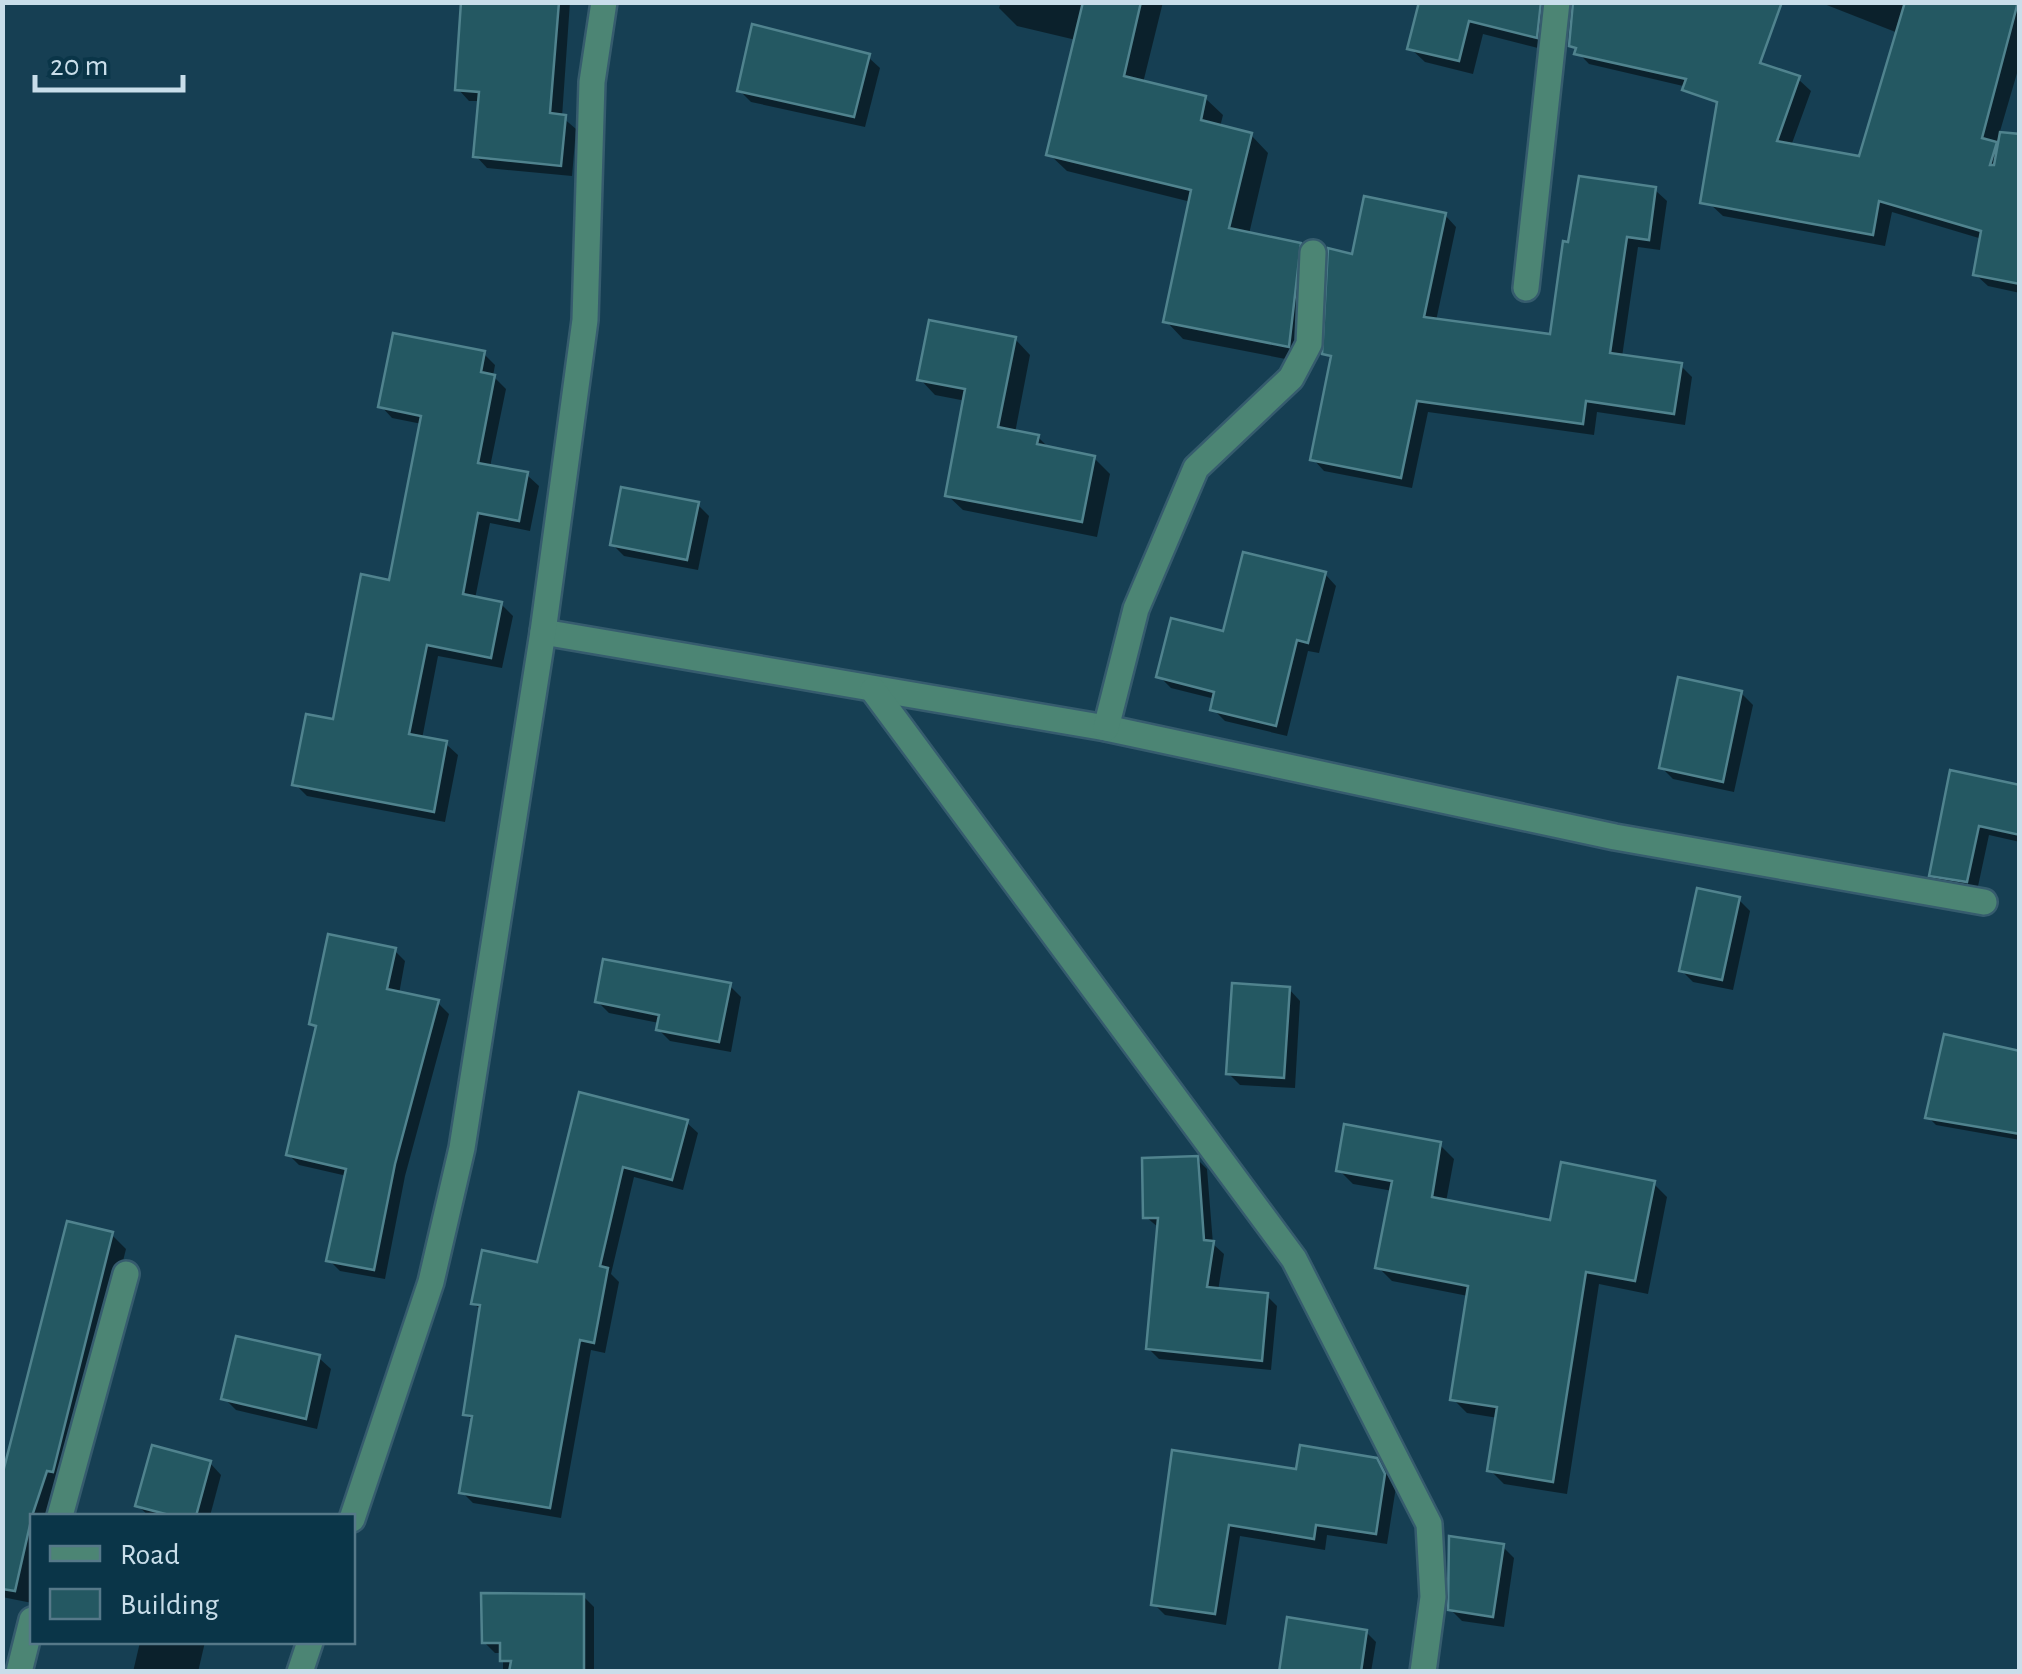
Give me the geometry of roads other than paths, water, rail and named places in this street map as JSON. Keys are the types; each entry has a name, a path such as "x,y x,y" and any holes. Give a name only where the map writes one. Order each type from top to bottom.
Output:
{"street":[{"path":"354,1514 431,1282 462,1148 543,632 584,320 592,82 604,2"},
{"path":"1526,288 1557,2"},
{"path":"1106,728 1136,609 1196,468 1290,378 1309,344 1313,253"},
{"path":"543,632 1106,728 1615,837 1984,902"},
{"path":"874,690 1294,1259 1429,1524 1433,1597 1423,1672"},
{"path":"61,1514 126,1274"},
{"path":"18,1672 30,1627"},
{"path":"300,1672 309,1644"}]}
